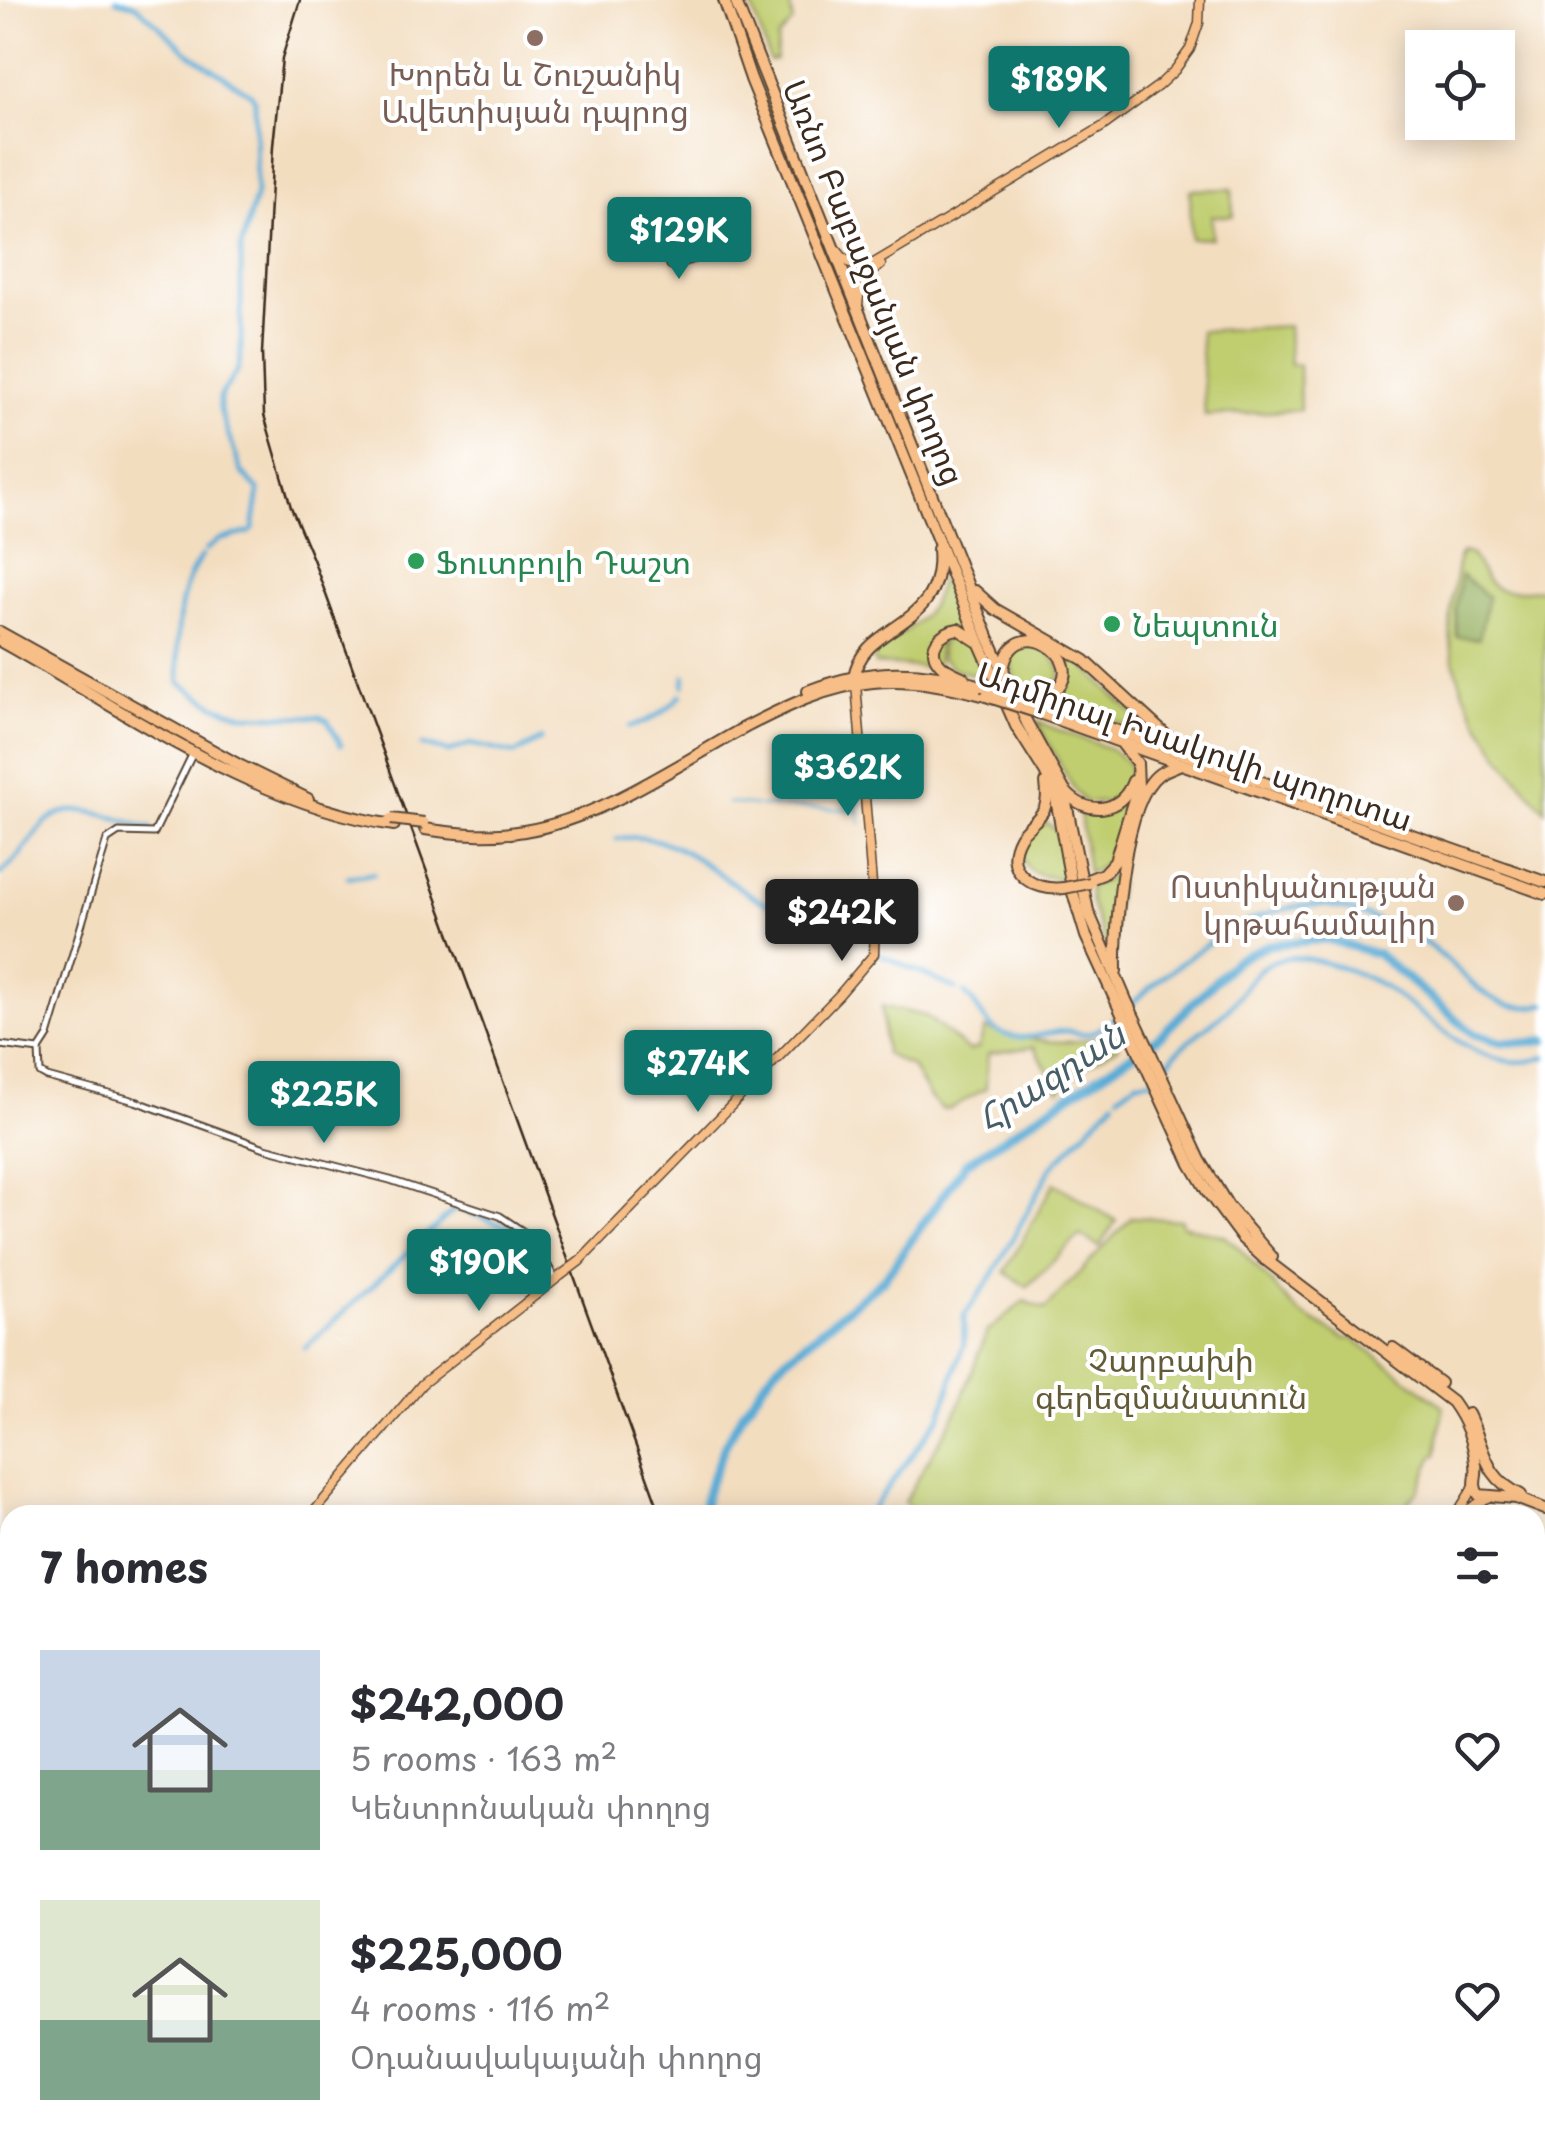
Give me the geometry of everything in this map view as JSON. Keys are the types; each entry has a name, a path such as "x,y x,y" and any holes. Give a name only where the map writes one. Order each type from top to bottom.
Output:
{"highway":[{"name":"Առնո Բաբաջանյան փողոց","path":"724,0 783,159 983,642"},
{"name":"Առնո Բաբաջանյան փողոց","path":"735,0 968,582 983,642"},
{"path":"752,79 766,108 771,109 774,106 765,76"},
{"path":"783,159 779,139 782,134 797,154"},
{"path":"888,414 900,436 908,432"},
{"path":"854,680 867,647 912,619 924,604 939,556 936,534"},
{"path":"968,582 995,609 1084,660 1184,759 1153,780 1125,852 1116,978"},
{"path":"982,689 941,666 934,650 938,638 953,629 983,642 1003,672 1063,788 1088,912 1116,978 1121,1002"},
{"name":"Ադմիրալ Իսակովի պողոտա","path":"0,632 194,750"},
{"name":"Ադմիրալ Իսակովի պողոտա","path":"0,641 251,782 303,804 359,820 480,834 524,831 593,813 776,712 854,680"},
{"path":"1003,672 1005,658 1014,644 1035,641 1054,650 1066,666 1066,678 1036,703"},
{"path":"983,642 1016,726 1045,772 1058,806 1079,914 1226,1218 1266,1260 1452,1402 1470,1436 1479,1495 1494,1492 1541,1505"},
{"name":"Ադմիրալ Իսակովի պողոտա","path":"424,826 480,828 534,822 588,805 770,708 854,680 904,681 982,689 1036,703 1545,894"},
{"name":"Ադմիրալ Իսակովի պողոտա","path":"982,689 1036,703 1119,743 1184,759 1545,882"},
{"path":"1063,788 1082,806 1108,809 1123,800 1135,773 1119,743"},
{"path":"1090,882 1115,861 1138,786 1137,763 1119,743"},
{"path":"1045,772 1045,807 1019,838 1015,861 1023,877 1033,886 1048,890 1090,882 1107,876 1125,852"},
{"path":"1064,886 1033,881 1023,871 1018,855 1034,826 1045,822 1059,829 1066,848"},
{"path":"1196,1162 1266,1251 1296,1278 1457,1398 1470,1417 1491,1472 1494,1492"},
{"path":"1475,1481 1491,1472"}],"main road":[{"path":"834,246 848,263 868,266 1102,127 1175,70 1194,37 1201,0"},
{"path":"858,305 860,283 870,272 1108,126 1177,72 1192,50 1201,23 1201,0"},
{"path":"660,230 671,265 739,244"},
{"path":"319,1505 422,1384 580,1261 839,996 874,954 876,923 854,680"},
{"path":"1463,1505 1475,1481"},
{"path":"1474,1505 1494,1492"}],"street":[{"path":"194,750 154,832 119,832 106,840 48,1036 39,1050 40,1073 264,1148 390,1180 500,1216 533,1238 557,1278"},
{"path":"0,1045 39,1050"}],"green space":[{"path":"784,0 790,4 793,22 778,38 776,60 770,61 750,1"},
{"path":"1232,189 1233,216 1212,216 1212,238 1191,239 1190,190"},
{"path":"1288,326 1290,364 1299,365 1300,410 1205,416 1200,331"},
{"path":"1463,552 1472,555 1487,579 1499,589 1545,589 1545,810 1487,736 1457,673 1451,616"},
{"path":"942,571 969,629 939,633 934,668 875,664 874,651 927,612"},
{"path":"1461,575 1488,597 1479,639 1457,637"},
{"path":"956,632 971,643 986,678 954,669 941,658 941,643"},
{"path":"1031,644 1057,663 1061,674 1053,688 1035,690 1016,684 1010,663 1014,650"},
{"path":"1057,650 1080,662 1157,737 1047,698 1060,695 1068,682 1068,666"},
{"path":"1037,722 1111,749 1128,763 1126,792 1108,803 1085,802"},
{"path":"1132,796 1113,852 1098,869 1088,873 1080,813 1109,813"},
{"path":"1047,823 1058,831 1066,879 1038,875 1023,860 1027,838"},
{"path":"1120,867 1111,959 1091,904 1089,887 1110,878"},
{"path":"882,1006 926,1016 969,1051 978,1048 985,1029 1067,1042 1114,1029 1118,1047 1086,1066 1059,1090 1034,1047 988,1054 986,1088 950,1109 942,1109 930,1098 912,1067 885,1054"},
{"path":"1054,1183 1116,1221 1099,1247 1080,1235 1027,1287 1005,1272"},
{"name":"Չարբախի գերեզմանատուն","path":"1132,1217 1181,1220 1182,1225 1224,1236 1298,1312 1345,1339 1353,1338 1443,1406 1437,1455 1419,1490 1405,1505 904,1502 957,1411 987,1332 1024,1301 1045,1309"}],"waterway":[{"path":"116,0 136,5 186,51 255,100 256,194 241,247 241,355 238,369 220,397 220,410 241,471 259,491 253,529"},
{"path":"206,550 219,540 250,532"},
{"path":"202,556 187,584 179,616 180,683 216,706 243,715 320,717 328,721 341,745"},
{"path":"684,686 685,676"},
{"path":"630,727 658,715 681,695"},
{"path":"422,745 449,752 470,744 515,754 541,739"},
{"path":"858,788 859,804"},
{"path":"728,803 756,806"},
{"path":"760,806 859,810 861,823"},
{"path":"0,874 43,825 67,812 95,813 151,828"},
{"path":"617,839 660,841 698,859 769,905 856,937"},
{"path":"348,877 373,874"},
{"path":"1128,1007 1216,938 1267,914 1321,905 1355,912 1418,939 1494,999 1526,1007 1545,1004"},
{"name":"Հրազդան","path":"704,1505 725,1445 776,1367 884,1279 966,1163 1159,1037 1236,960 1268,945 1326,939 1377,954 1474,1034 1501,1042 1545,1040"},
{"path":"881,955 956,989"},
{"path":"1162,1074 1182,1047 1227,1010 1255,973 1271,962 1292,957 1333,965 1376,982 1479,1052 1500,1060 1522,1062 1545,1057"},
{"path":"964,993 985,1020 1009,1036 1063,1031 1085,1034 1119,1014"},
{"path":"1119,1095 1137,1081 1153,1080"},
{"path":"875,1505 941,1415 964,1343 964,1316 994,1273 1051,1168 1114,1101"},
{"path":"305,1348 456,1208 514,1229"}],"railway":[{"path":"300,0 282,58 273,146 262,353 264,415 291,507 657,1505"}],"place":[{"name":"Խորեն և Շուշանիկ Ավետիսյան դպրոց","path":"535,38"},
{"name":"Ֆուտբոլի Դաշտ","path":"416,561"},
{"name":"Նեպտուն","path":"1112,624"},
{"name":"Ոստիկանության կրթահամալիր","path":"1456,903"}]}
